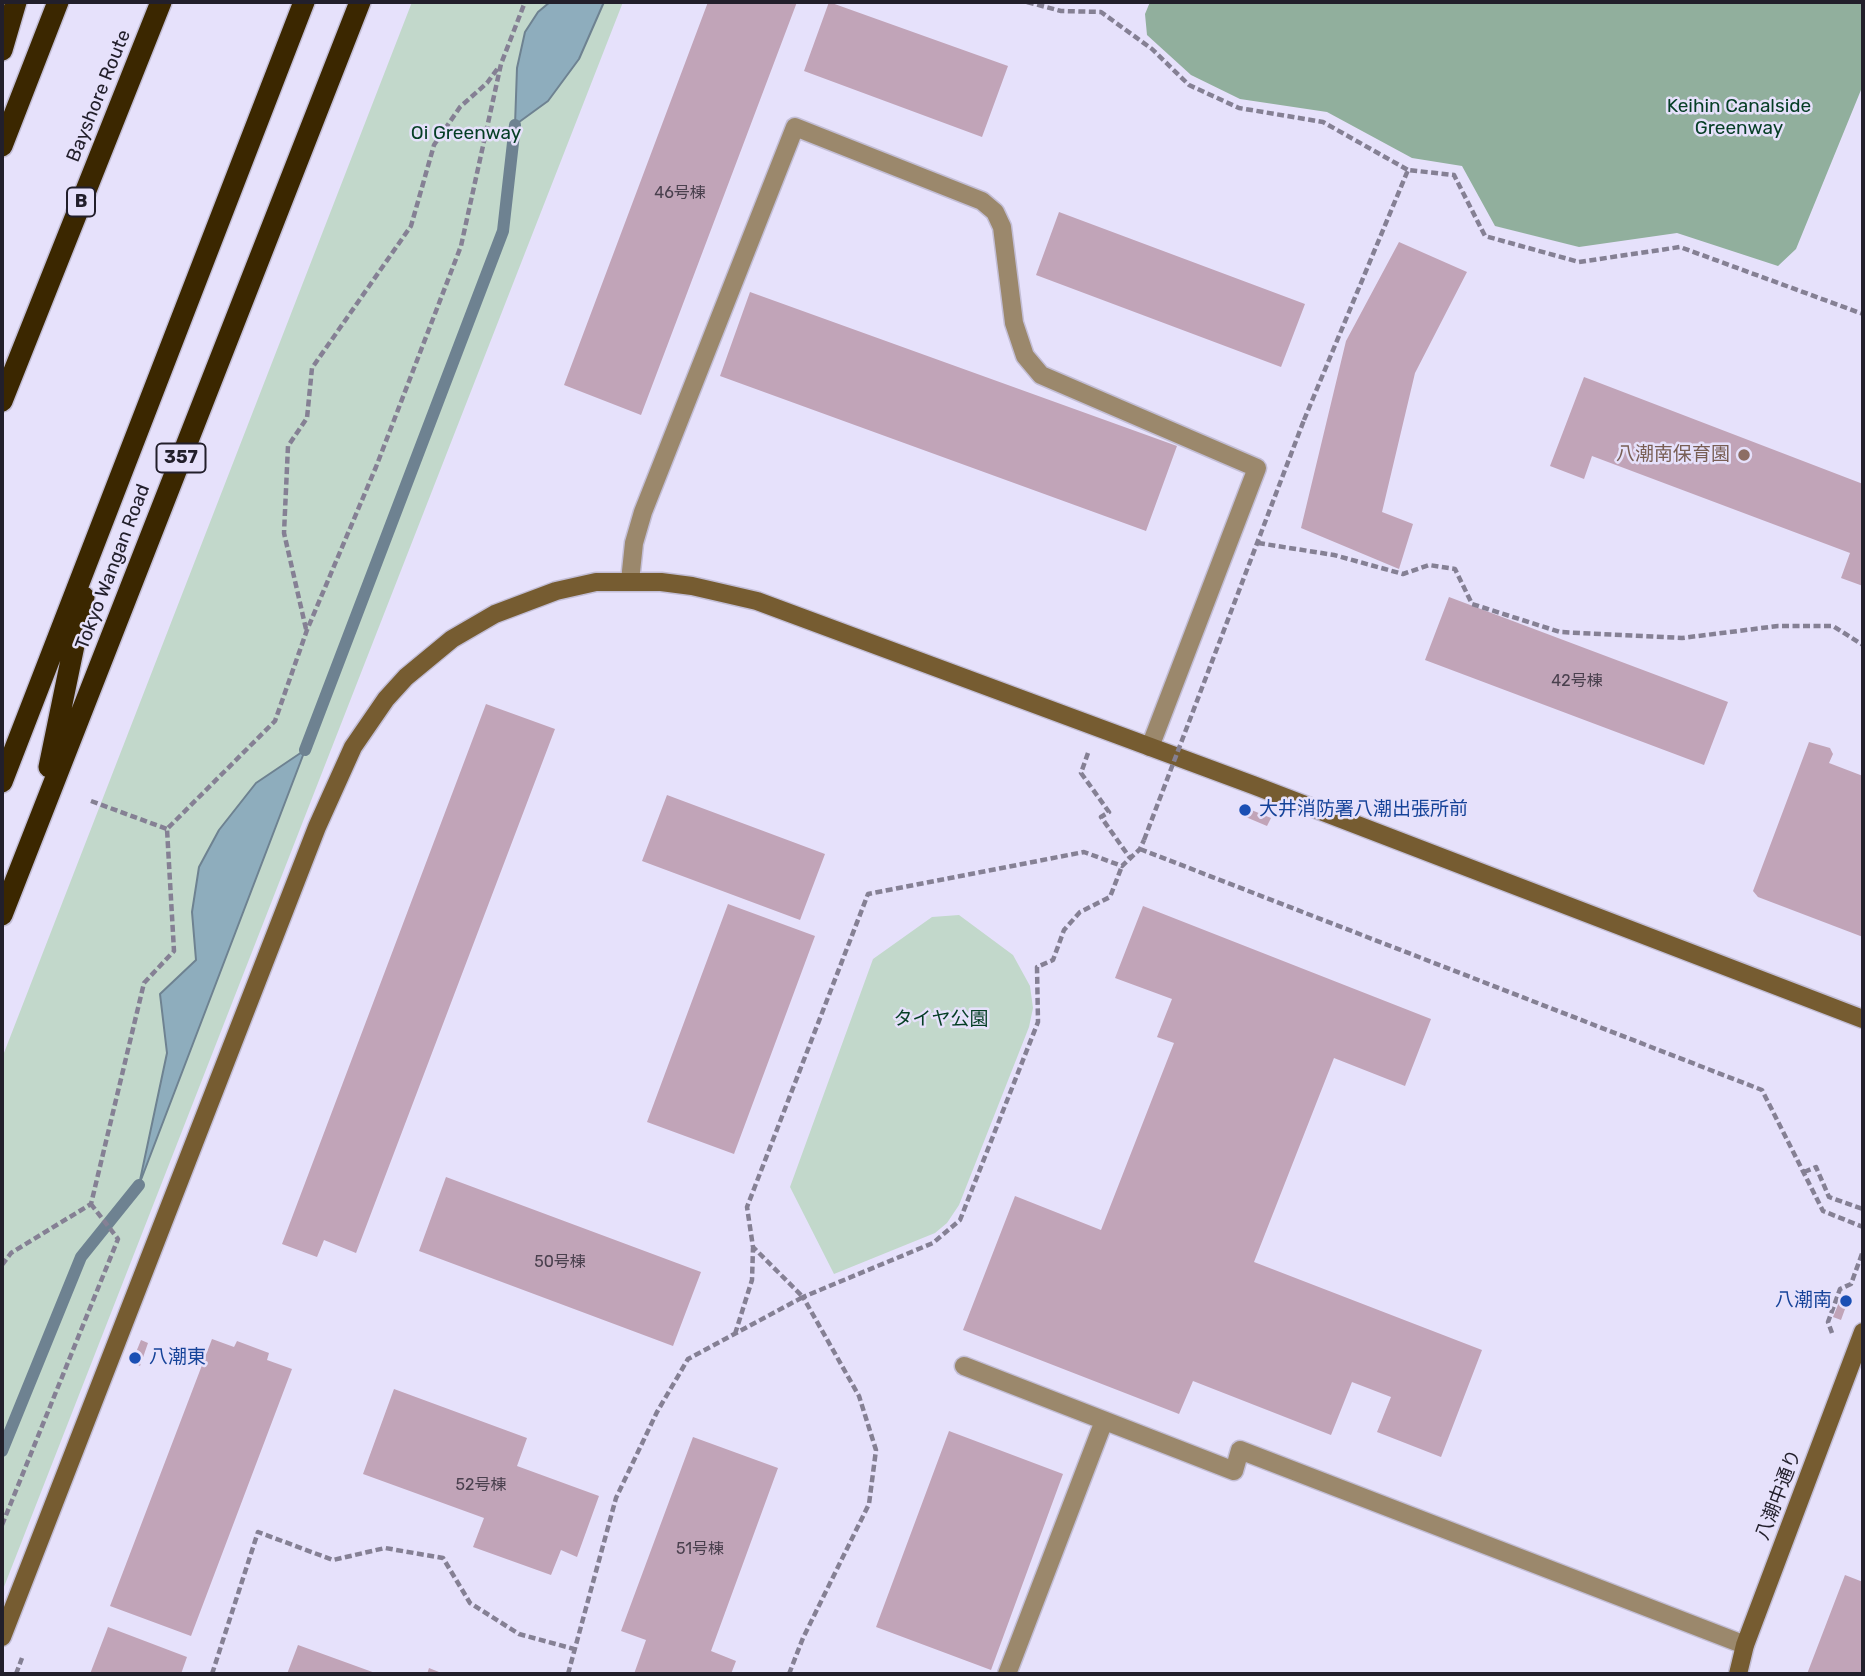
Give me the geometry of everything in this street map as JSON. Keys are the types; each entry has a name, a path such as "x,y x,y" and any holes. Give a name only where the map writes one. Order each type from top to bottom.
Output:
{"highway":[{"path":"2,50 16,2"},
{"path":"2,146 58,2"},
{"name":"Bayshore Route","path":"2,401 161,2"},
{"path":"2,782 304,2"},
{"name":"Tokyo Wangan Road","path":"2,915 360,2"},
{"path":"36,827 97,536"}],"street":[{"path":"630,580 634,543 643,512 795,127 982,201 995,212 1002,227 1014,323 1024,356 1041,375 1257,468 1150,747"},
{"path":"2,1637 317,827 353,747 374,715 406,677 452,639 478,622 556,591 596,582 630,580 692,586 757,601 1150,747 1863,1019"},
{"name":"八潮中通り","path":"1738,1674 1745,1645 1863,1332"},
{"path":"964,1366 1234,1471 1240,1450 1745,1645"},
{"path":"1007,1674 1104,1421"}],"path":[{"path":"2,1265 11,1252 91,1204 144,983 174,951 167,829 275,721 307,630 376,467 461,246 501,64 525,2"},
{"path":"1027,2 1061,11 1101,12 1152,49 1189,85 1238,108 1323,122 1408,170 1454,175 1485,236 1579,262 1680,247 1863,314"},
{"path":"307,630 284,533 288,446 307,418 312,368 411,226 434,145 460,107 486,83 501,64"},
{"path":"568,1674 616,1499 657,1412 688,1359 803,1297 933,1243 960,1220 1038,1022 1037,968 1053,960 1064,930 1080,912 1110,897 1122,866 1140,849 1304,420 1408,170"},
{"path":"1257,543 1334,555 1403,574 1429,565 1455,569 1472,604 1560,632 1682,638 1778,626 1833,626 1863,645"},
{"path":"1076,748 1089,752"},
{"path":"1081,774 1109,812 1101,817 1130,858"},
{"path":"91,801 167,829"},
{"path":"1140,849 1762,1090 1823,1211 1863,1227"},
{"path":"735,1335 752,1280 753,1247 747,1207 868,894 1084,852 1122,866"},
{"path":"1804,1172 1816,1167 1829,1196 1863,1209"},
{"path":"2,1525 118,1239 91,1204"},
{"path":"753,1247 803,1297 859,1396 876,1450 869,1504 803,1638 789,1674"},
{"path":"212,1674 258,1532 333,1560 385,1548 443,1558 470,1603 519,1634 574,1649"},
{"path":"16,1674 26,1648"}],"green space":[{"name":"Oi Greenway","path":"412,2 623,2 2,1592 2,1058"},
{"name":"Keihin Canalside Greenway","path":"1150,2 1863,2 1863,85 1796,249 1778,266 1677,233 1579,247 1495,226 1462,166 1412,158 1327,112 1240,99 1191,75 1147,35 1145,14"},
{"name":"タイヤ公園","path":"959,915 1013,955 1030,986 1033,1008 1029,1027 959,1205 947,1223 935,1233 834,1274 790,1187 873,959 932,917"}],"water":[{"path":"550,2 604,2 579,59 548,101 515,125 517,68 525,32 538,12"},
{"path":"305,750 139,1185 167,1053 160,994 196,960 192,912 199,867 219,830 256,783"}],"building":[{"path":"708,2 797,2 641,415 564,385"},
{"path":"829,2 1008,66 982,137 804,71"},
{"path":"1059,212 1305,304 1281,367 1036,275"},
{"path":"1399,242 1467,272 1415,373 1382,512 1413,524 1399,569 1301,528 1346,341"},
{"path":"750,292 1177,446 1146,531 720,376"},
{"path":"1584,377 1863,484 1863,586 1841,578 1850,553 1592,456 1584,479 1550,466"},
{"path":"1449,597 1728,702 1704,765 1425,660"},
{"path":"486,704 555,729 356,1253 324,1240 317,1257 282,1244"},
{"path":"1809,742 1830,748 1833,754 1829,763 1863,776 1863,937 1758,897 1753,891"},
{"path":"667,795 825,854 800,920 642,861"},
{"path":"1244,807 1271,818 1267,826 1241,815"},
{"path":"728,904 815,936 734,1154 647,1122"},
{"path":"1143,906 1431,1019 1405,1086 1334,1058 1254,1262 1482,1350 1441,1457 1377,1432 1391,1397 1352,1382 1331,1435 1193,1381 1179,1414 963,1330 1015,1196 1101,1230 1174,1043 1157,1037 1172,999 1115,978"},
{"path":"446,1177 701,1272 673,1346 419,1251"},
{"path":"1842,1295 1849,1298 1841,1320 1833,1317"},
{"path":"212,1339 234,1347 237,1341 269,1353 267,1360 292,1369 191,1636 110,1606"},
{"path":"141,1340 148,1343 140,1366 132,1362"},
{"path":"394,1389 527,1438 517,1466 599,1496 577,1557 561,1550 551,1575 473,1547 484,1518 363,1474"},
{"path":"949,1431 1063,1474 991,1670 876,1627"},
{"path":"693,1437 778,1468 711,1651 736,1661 731,1674 634,1674 646,1640 621,1631"},
{"path":"1845,1575 1863,1582 1863,1674 1807,1674"},
{"path":"108,1627 187,1657 181,1674 90,1674"},
{"path":"298,1645 378,1674 287,1674"},
{"path":"429,1668 444,1674 427,1674"}],"waterway":[{"path":"305,750 503,231 515,125"},
{"path":"2,1451 81,1257 139,1185"}],"place":[{"name":"八潮南保育園","path":"1744,455"},
{"name":"大井消防署八潮出張所前","path":"1245,810"},
{"name":"八潮南","path":"1846,1301"},
{"name":"八潮東","path":"135,1358"}]}
